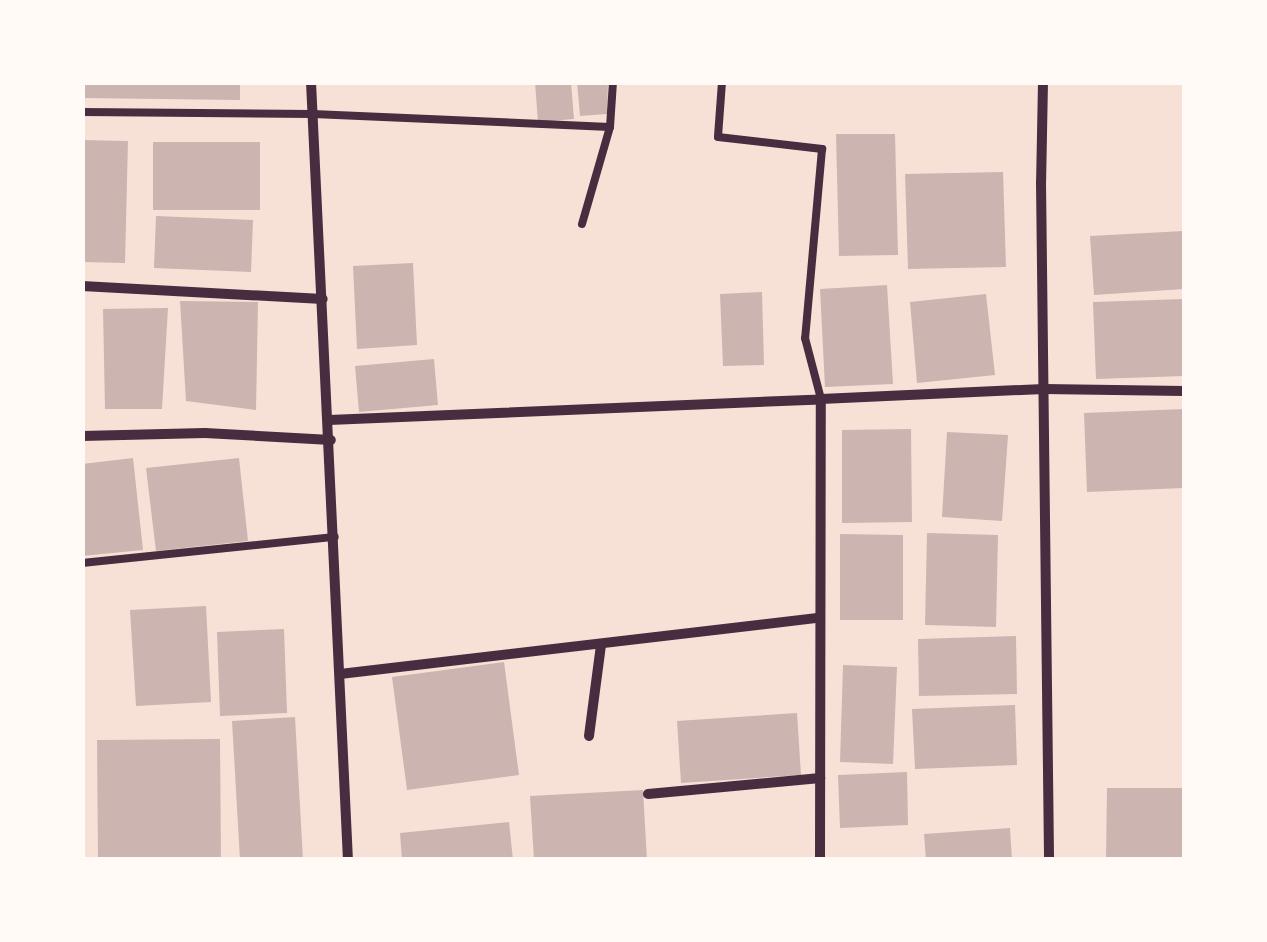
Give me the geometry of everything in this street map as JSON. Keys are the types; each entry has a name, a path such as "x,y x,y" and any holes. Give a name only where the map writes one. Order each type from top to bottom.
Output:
{"street":[{"path":"311,82 348,860"},
{"path":"1044,82 1040,182 1049,860"},
{"path":"82,286 324,299"},
{"path":"329,420 1044,389 1184,391"},
{"path":"820,860 822,399"},
{"path":"82,436 205,433 331,440"},
{"path":"340,674 820,618"},
{"path":"588,736 601,644"},
{"path":"648,794 820,778"}],"lane":[{"path":"582,224 610,128 613,82"},
{"path":"722,82 718,137 822,150 805,338 822,399"},
{"path":"82,112 313,114 610,128"},
{"path":"82,563 335,537"}],"building":[{"path":"82,82 240,82 240,100 82,98"},
{"path":"535,82 571,82 574,119 538,122"},
{"path":"577,82 608,82 607,114 580,116"},
{"path":"836,134 895,134 898,255 839,256"},
{"path":"82,140 128,141 125,263 82,262"},
{"path":"153,142 260,142 260,210 153,210"},
{"path":"1003,172 1006,267 908,269 905,174"},
{"path":"156,216 253,220 251,272 154,268"},
{"path":"1184,231 1184,289 1094,295 1090,236"},
{"path":"413,263 417,345 357,349 353,266"},
{"path":"887,285 893,384 825,387 820,289"},
{"path":"762,292 764,365 723,366 720,294"},
{"path":"986,294 995,375 917,383 910,302"},
{"path":"1184,299 1184,376 1096,379 1093,302"},
{"path":"180,301 258,302 256,410 186,401"},
{"path":"168,308 162,409 105,409 103,309"},
{"path":"434,359 438,405 359,412 355,366"},
{"path":"1184,409 1184,488 1087,492 1084,413"},
{"path":"911,429 912,522 842,523 842,430"},
{"path":"947,432 1008,435 1002,521 942,517"},
{"path":"133,458 143,550 82,556 82,464"},
{"path":"239,458 248,541 156,551 146,468"},
{"path":"927,533 998,535 996,627 925,625"},
{"path":"840,534 903,535 903,620 840,620"},
{"path":"206,606 211,702 136,706 130,610"},
{"path":"284,629 287,713 220,716 217,632"},
{"path":"1016,636 1017,694 919,696 918,639"},
{"path":"504,662 519,775 407,790 392,677"},
{"path":"843,665 897,667 893,764 840,762"},
{"path":"1015,705 1017,765 915,769 912,709"},
{"path":"797,713 801,775 681,783 677,721"},
{"path":"295,717 303,860 240,860 232,721"},
{"path":"220,739 221,860 98,860 97,740"},
{"path":"907,772 908,825 840,828 838,775"},
{"path":"1107,788 1184,788 1184,860 1106,860"},
{"path":"643,790 647,860 534,860 530,796"},
{"path":"509,822 513,860 402,860 400,833"},
{"path":"1010,828 1012,860 926,860 924,834"}]}
